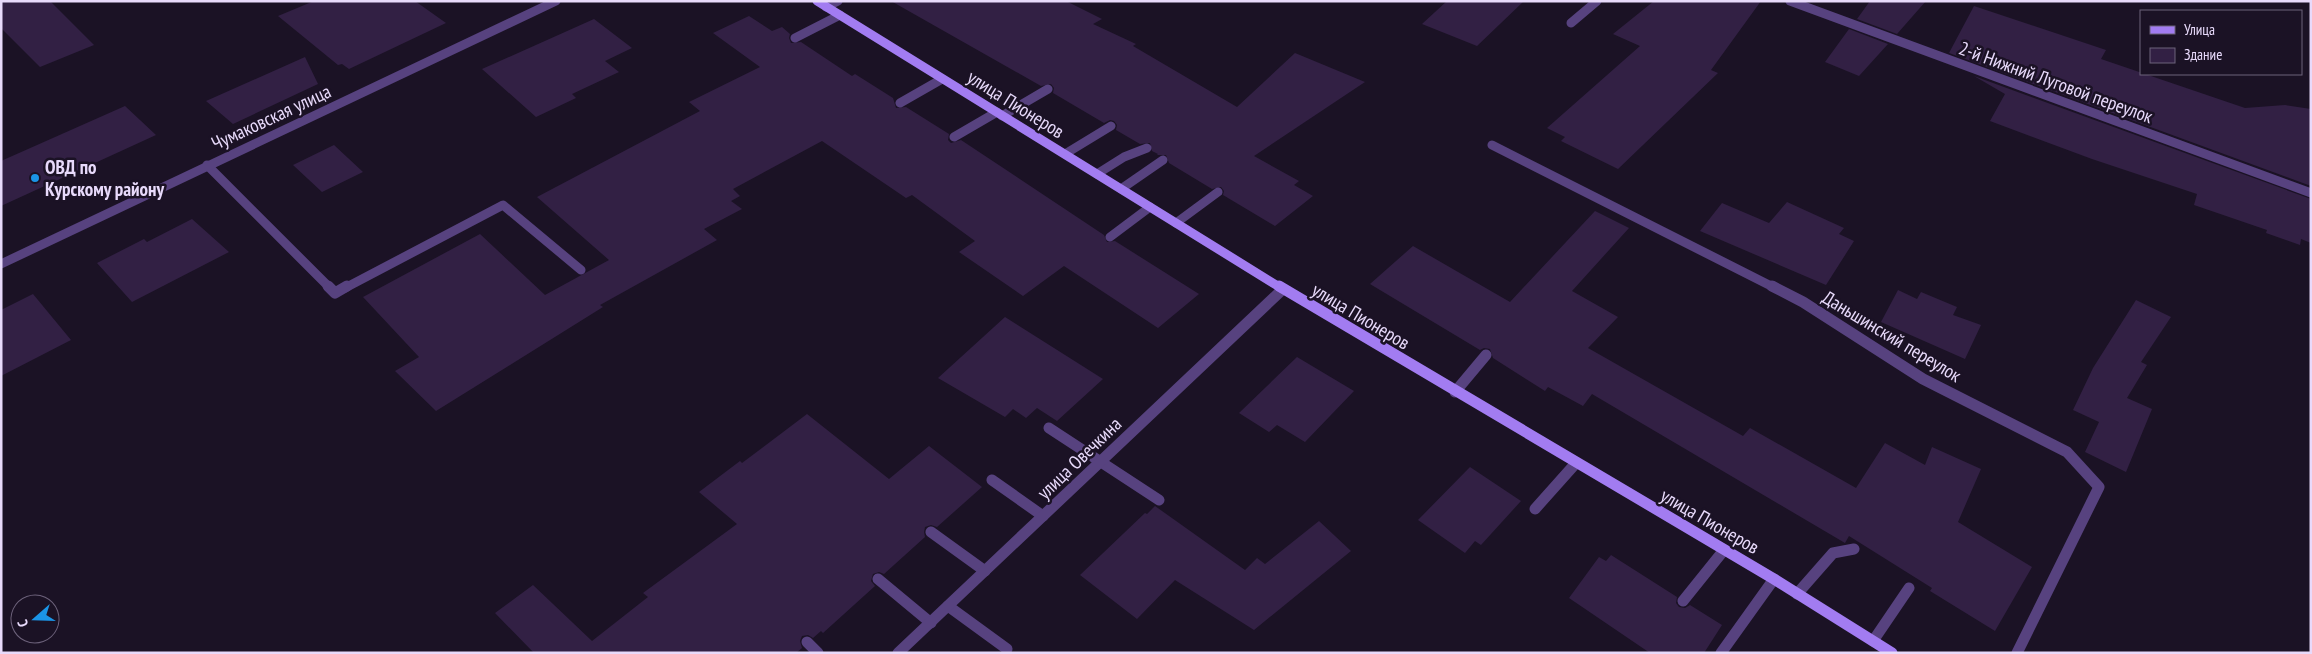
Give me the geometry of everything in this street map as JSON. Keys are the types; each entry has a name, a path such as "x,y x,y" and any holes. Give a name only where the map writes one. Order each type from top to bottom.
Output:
{"street":[{"name":"Чумаковская улица","path":"1,264 556,1"},
{"name":"улица Пионеров","path":"817,1 1283,289 1774,579 1892,653"},
{"path":"826,7 838,1"},
{"path":"1571,24 1597,1"},
{"name":"2-й Нижний Луговой переулок","path":"1790,1 2311,193"},
{"path":"795,38 840,15"},
{"path":"900,103 942,79"},
{"path":"954,137 1048,89"},
{"path":"1065,154 1111,126"},
{"name":"Даньшинский переулок","path":"1492,145 1803,302 1923,379 2067,452 2099,487 2017,653"},
{"path":"1097,174 1124,157 1147,148"},
{"path":"1121,189 1163,160"},
{"path":"207,165 335,294 503,205 581,270"},
{"path":"1176,223 1218,192"},
{"path":"1110,237 1150,207"},
{"name":"улица Овечкина","path":"898,653 1283,289"},
{"path":"1455,392 1486,355"},
{"path":"1049,428 1159,500"},
{"path":"1535,509 1576,463"},
{"path":"992,480 1043,516"},
{"path":"931,532 985,571"},
{"path":"1797,594 1833,553 1854,549"},
{"path":"1683,601 1724,550"},
{"path":"878,579 930,623"},
{"path":"1721,653 1774,579"},
{"path":"1873,641 1909,588"},
{"path":"948,606 1007,649"},
{"path":"807,642 818,653"}],"building":[{"path":"1,1 50,1 94,45 40,67 1,28"},
{"path":"314,1 415,1 446,23 349,69 342,64 338,65 278,16"},
{"path":"891,1 1066,1 1102,19 1093,24 1136,44 1133,46 1237,107 1295,53 1365,82 1254,156 1299,181 1294,185 1313,196 1275,226 1223,195 1224,191 1221,187 1212,189 1169,163 1166,155 1157,155 1152,151 1150,143 1140,144 1116,130 1117,125 1114,121 1110,120 1104,123 1053,93 1054,88 1051,84 1041,86"},
{"path":"1447,1 1524,1 1477,46 1422,24"},
{"path":"1654,1 1761,1 1711,70 1718,73 1618,169 1561,141 1565,137 1547,128 1640,46 1613,34"},
{"path":"1870,1 1926,1 1897,34 1857,19"},
{"path":"1974,6 2106,50 2101,59 2140,72 2140,75 2148,75 2245,108 2285,105 2311,109 2311,186 1949,53"},
{"path":"749,16 772,31 782,27 790,34 791,43 801,42 852,76 855,74 893,98 896,108 906,107 949,134 948,140 951,143 961,140 1104,235 1107,242 1115,241 1199,294 1158,328 1064,266 1023,296 959,252 975,241 912,195 906,198 822,141 733,189 740,196 731,201 742,209 704,229 717,240 600,305 603,307 436,411 395,371 419,357 363,297 480,234 545,295 609,260 537,197 700,111 689,102 760,67 713,33"},
{"path":"594,19 632,48 605,61 619,72 572,94 576,98 536,117 482,69"},
{"path":"1849,29 1888,44 1859,76 1825,62"},
{"path":"305,57 318,84 233,124 206,101"},
{"path":"1974,76 2311,199 2311,243 2301,239 2300,245 2266,233 2267,230 2194,205 2197,194 2092,159 1990,121 2005,94"},
{"path":"125,106 156,135 1,206 1,161"},
{"path":"334,145 363,172 322,192 293,165"},
{"path":"1787,202 1844,228 1839,234 1854,241 1826,285 1700,231 1722,203 1769,223"},
{"path":"1595,211 1629,228 1572,291 1618,317 1588,348 1743,436 1750,428 1856,488 1885,443 1925,465 1932,447 1981,469 1958,522 2032,567 1995,631 1930,591 1932,588 1849,536 1845,543 1592,394 1583,406 1548,387 1545,391 1493,358 1490,349 1484,348 1480,350 1370,284 1413,246 1510,302"},
{"path":"192,219 229,252 132,302 97,263 144,239 147,242"},
{"path":"1898,290 1917,299 1921,292 1957,307 1953,315 1981,325 1965,359 1881,322"},
{"path":"33,294 71,340 1,376 1,310"},
{"path":"2136,300 2171,317 2141,362 2147,365 2127,398 2152,409 2126,472 2085,452 2099,422 2073,410 2093,368"},
{"path":"1005,317 1103,379 1057,421 1037,408 1026,418 1013,409 1005,417 938,378"},
{"path":"1297,357 1354,391 1305,442 1277,425 1269,432 1239,413"},
{"path":"807,414 889,479 929,446 982,487 937,527 931,525 925,527 925,537 884,574 879,572 873,574 871,581 875,586 823,633 821,631 813,638 808,635 802,636 800,641 802,648 796,653 534,653 495,613 533,585 592,641 648,597 643,593 737,524 699,492 740,461 742,463"},
{"path":"1470,467 1521,501 1481,545 1475,541 1465,553 1418,520"},
{"path":"1155,506 1245,570 1257,558 1265,564 1319,521 1351,551 1254,630 1175,580 1137,619 1080,575 1145,513 1147,514"},
{"path":"1611,555 1677,597 1676,603 1679,607 1685,608 1690,605 1722,625 1704,653 1650,653 1569,598 1599,557 1606,561"}],"place":[{"name":"ОВД по Курскому району","path":"35,178"}]}
